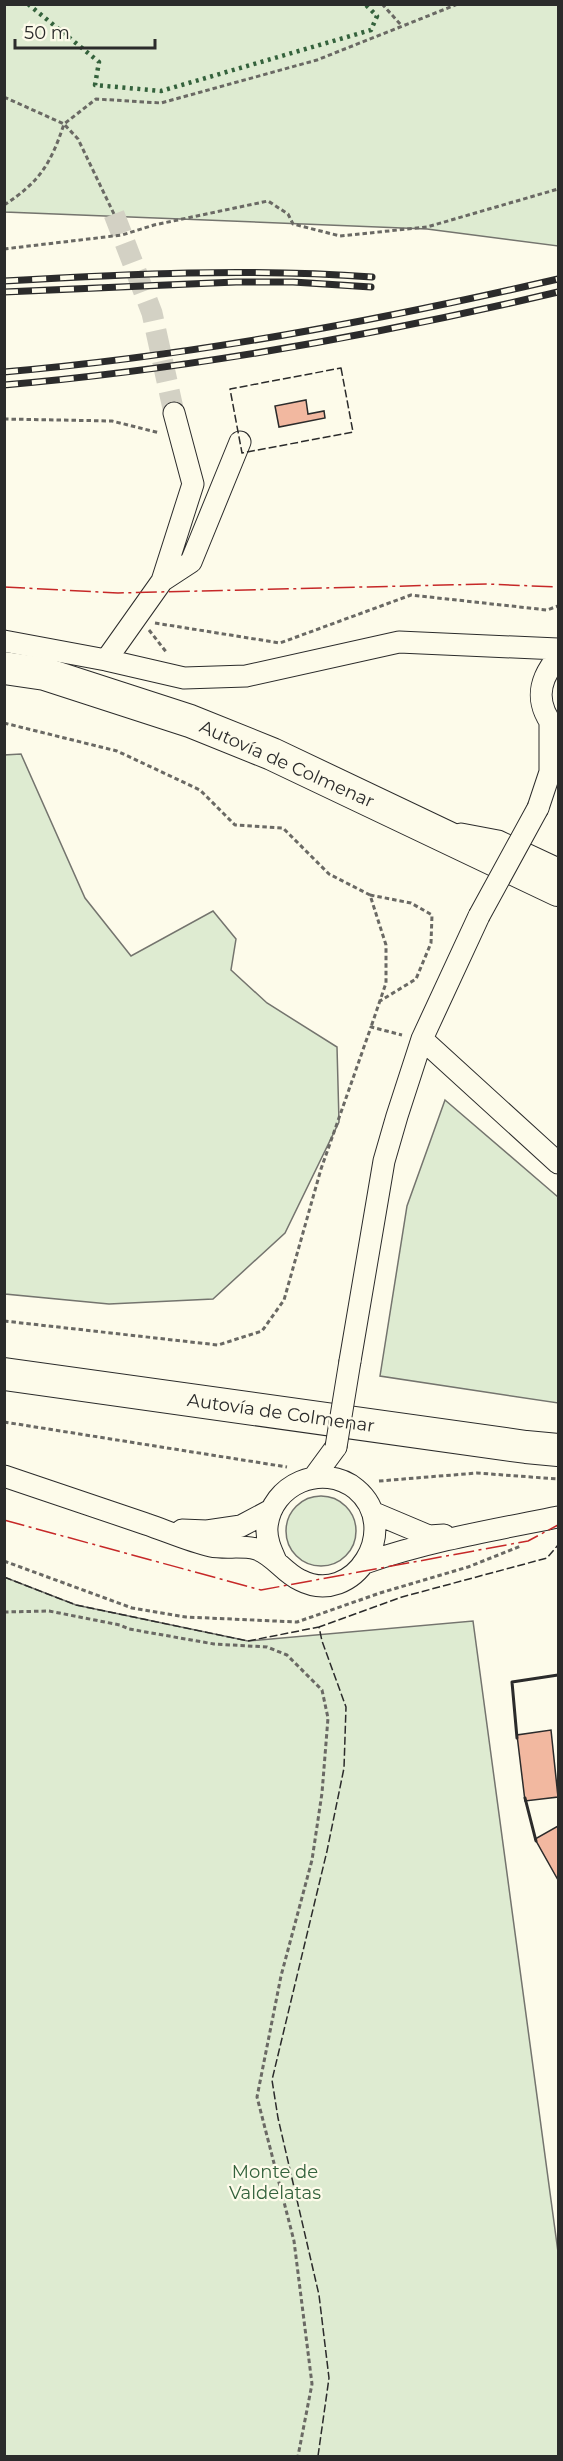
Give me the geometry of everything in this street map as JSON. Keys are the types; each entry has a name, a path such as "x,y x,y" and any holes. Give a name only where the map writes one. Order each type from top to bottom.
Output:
{"highway":[{"name":"Autovía de Colmenar","path":"4,668 45,674 190,721 272,754 558,890"},
{"name":"Autovía de Colmenar","path":"4,1374 558,1450"}],"street":[{"path":"106,660 162,581 193,484 174,413"},
{"path":"162,581 191,562 240,442"},
{"path":"4,630 31,645"},
{"path":"4,641 106,660 184,678 246,676 399,642 558,649"},
{"path":"346,1482 336,1447 384,1161 422,1039 479,916 538,808 550,772 554,727 541,707 542,686 548,669 558,657"},
{"path":"538,808 558,786"},
{"path":"432,829 498,841 558,869"},
{"path":"422,1039 558,1163"},
{"path":"314,1477 336,1447"},
{"path":"4,1476 211,1546 257,1549 276,1561 288,1574 303,1582 320,1585 337,1583 353,1575 365,1563 373,1547 375,1530 372,1512 361,1495 346,1482 314,1477 296,1483 282,1494 271,1510 267,1527 269,1545 276,1561"},
{"path":"161,1528 207,1531 241,1526 271,1510"},
{"path":"372,1512 429,1536 469,1534"},
{"path":"365,1563 400,1551 469,1534 558,1517"}],"path":[{"path":"382,4 402,26"},
{"path":"4,205 25,192 50,163 64,124 96,99 161,103 317,60 458,4"},
{"path":"4,97 64,124 78,139 114,214"},
{"path":"4,249 122,235 154,225 268,201 288,214 293,224 340,236 427,227 558,189"},
{"path":"4,419 112,421 160,433 179,434"},
{"path":"135,620 280,643 411,595 547,610 558,606"},
{"path":"4,723 117,751 200,790 235,825 283,828 328,874 370,895 411,903 432,915 431,943 416,979 380,1001"},
{"path":"4,1321 218,1345 262,1331 284,1300 321,1169 386,983 386,945 370,895"},
{"path":"371,1028 422,1039"},
{"path":"4,1422 289,1468"},
{"path":"379,1480 477,1473 558,1479"},
{"path":"4,1562 132,1608 186,1617 297,1622 380,1593 468,1567 528,1543"},
{"path":"4,1612 49,1611 120,1625 129,1629 214,1644 267,1647 287,1655 322,1690 328,1718 322,1793 312,1860 281,1976 257,2097 294,2241 312,2384 298,2457"}],"green space":[{"path":"5,4 558,5 558,246 427,229 5,212"},
{"path":"21,754 85,898 131,956 213,911 236,939 231,970 267,1003 337,1047 339,1122 285,1233 213,1299 109,1304 5,1294 4,755"},
{"path":"445,1100 558,1197 558,1403 380,1376 407,1206"},
{"path":"321,1496 334,1499 346,1506 353,1518 356,1531 353,1544 346,1556 334,1563 321,1566 308,1563 296,1556 289,1544 286,1531 289,1518 296,1506 308,1499"},
{"name":"Monte de Valdelatas","path":"4,1577 76,1605 248,1641 473,1621 558,2252 558,2456 5,2456"}],"building":[{"path":"306,400 308,414 324,411 325,418 279,427 275,406"},
{"path":"551,1730 558,1797 525,1801 517,1735"},
{"path":"558,1826 558,1880 535,1839"}],"tunnel":[{"path":"114,214 152,313 174,413"}],"railway":[{"path":"4,281 234,272 372,277"},
{"path":"4,372 213,347 352,323 558,279"},
{"path":"4,292 236,282 293,282 371,287"},
{"path":"4,385 144,370 283,349 490,308 558,292"}],"hedge":[{"path":"28,4 99,62 95,85 161,91 371,30 377,16 365,4"}],"fence":[{"path":"341,368 353,432 242,453 230,389 341,368"},
{"path":"318,2456 329,2378 319,2295 278,2118 272,2080 327,1851 344,1768 346,1707 319,1627 402,1597 547,1558 558,1545"},
{"path":"4,1577 76,1605 248,1641 319,1627"}],"wall":[{"path":"517,1738 512,1682 558,1675"},
{"path":"525,1798 536,1841"}],"power":[{"path":"4,587 118,593 487,584 558,587"},
{"path":"4,1520 261,1590 528,1541 558,1525"}]}
